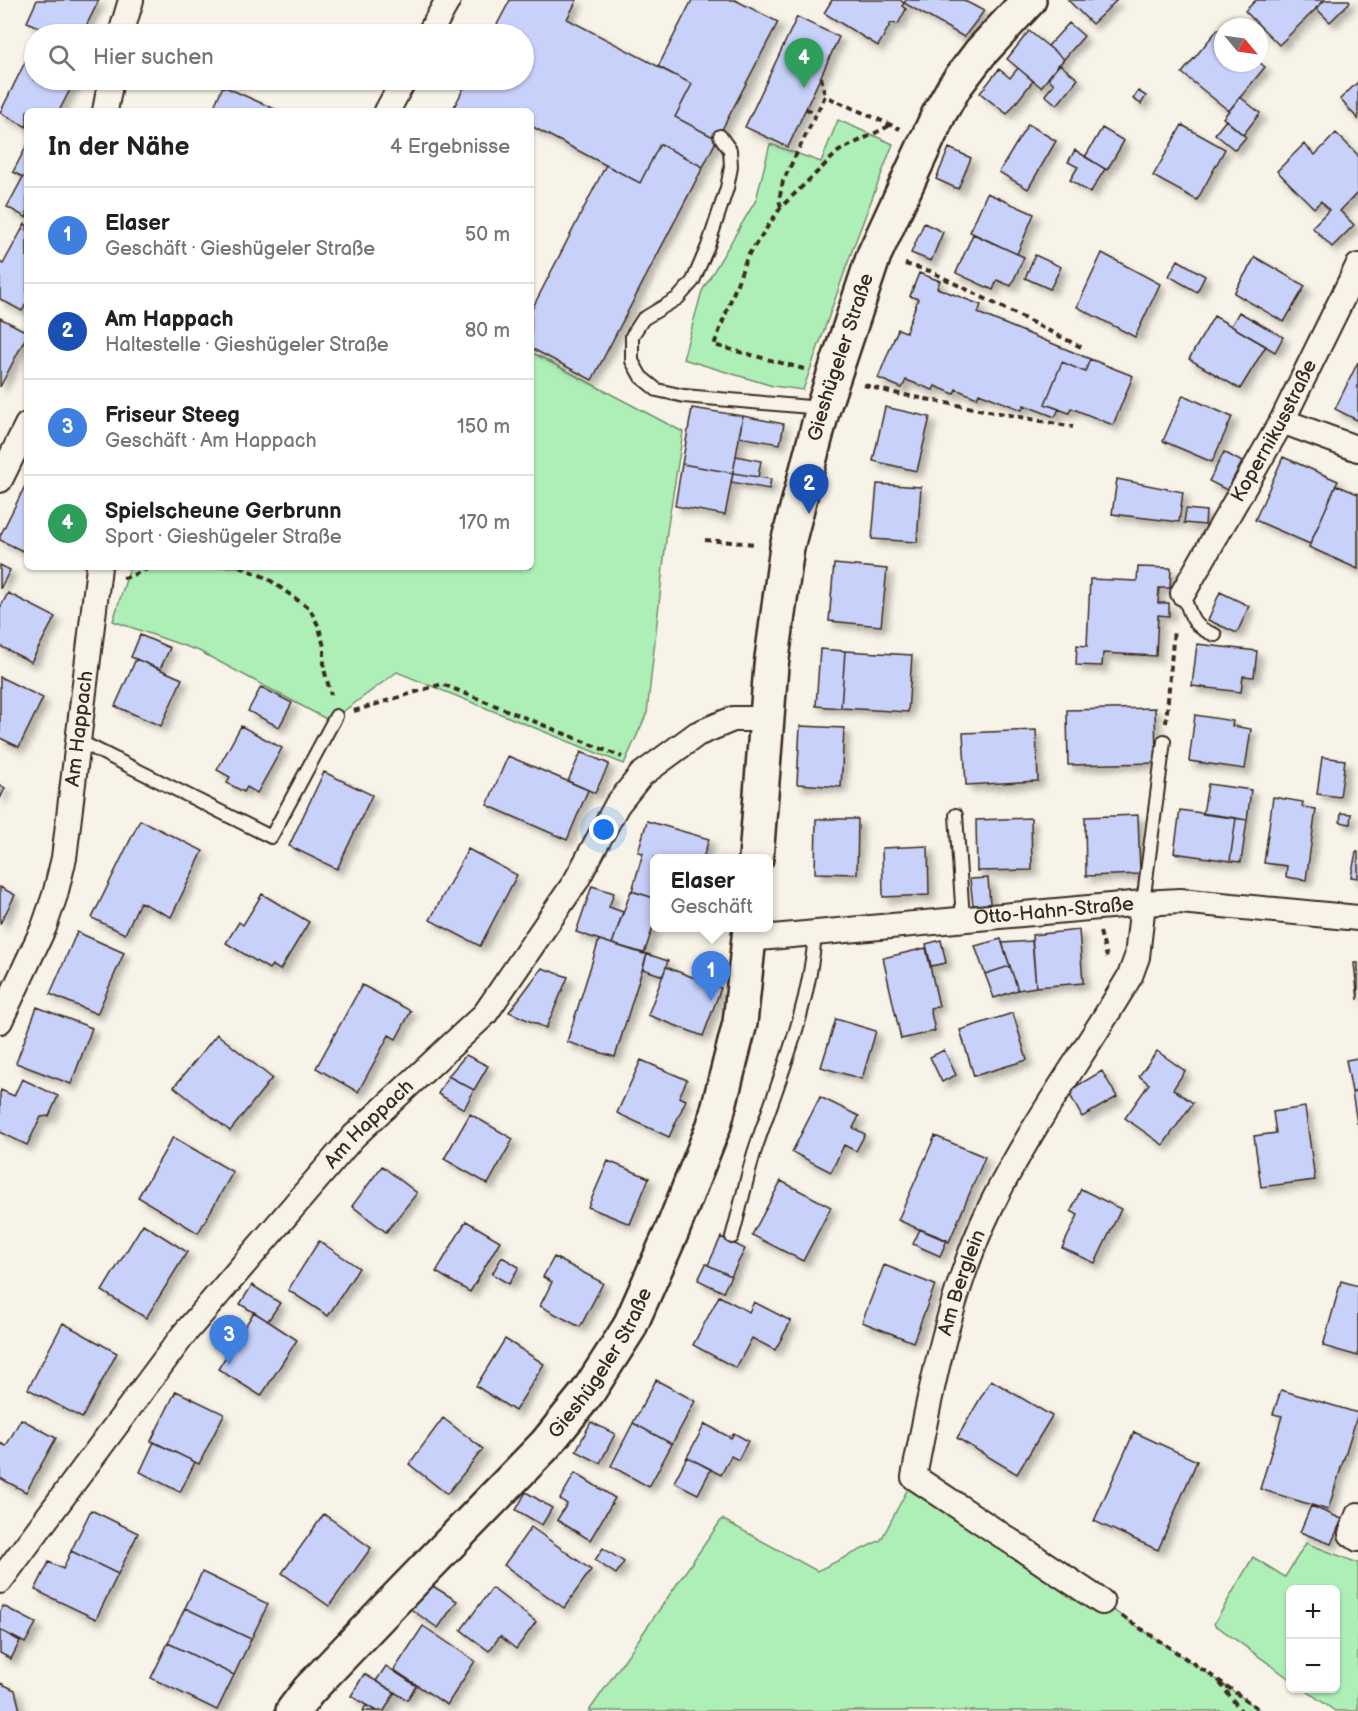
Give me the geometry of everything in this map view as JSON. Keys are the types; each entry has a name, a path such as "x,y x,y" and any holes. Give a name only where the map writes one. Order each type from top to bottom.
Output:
{"street":[{"path":"124,24 130,0"},
{"path":"435,24 448,0"},
{"name":"Gieshügeler Straße","path":"756,854 771,666 787,546 823,408 874,255 939,114 955,86 980,53 1029,0"},
{"path":"106,108 109,90"},
{"path":"389,108 399,90"},
{"name":"Kopernikusstraße","path":"1183,594 1282,421 1358,266"},
{"path":"1282,421 1358,449"},
{"path":"0,480 24,431"},
{"name":"Am Happach","path":"0,1021 45,927 64,858 99,570"},
{"name":"Am Happach","path":"0,1581 191,1325 354,1136 485,1014 576,881 617,805 641,775 697,734 734,719 767,719"},
{"name":"Otto-Hahn-Straße","path":"750,933 815,933 1180,901 1358,918"},
{"name":"Am Berglein","path":"1102,1602 914,1477 945,1336 964,1272 991,1207 1014,1162 1130,976 1137,957 1143,903"},
{"name":"Gieshügeler Straße","path":"293,1711 309,1690 546,1444 588,1392 629,1329 672,1231 714,1125 740,1023 750,933"},
{"path":"1358,1515 1351,1534 1358,1539"}],"lane":[{"path":"720,136 730,150 731,167 727,188 708,246 693,281 678,298 643,319 632,336 632,361 641,377 657,390 684,396 823,408"},
{"path":"1183,594 1191,618 1203,631 1215,635"},
{"path":"77,740 271,837 336,717"},
{"path":"1143,903 1164,741"},
{"path":"956,814 963,920"},
{"path":"732,1238 754,1156 808,990 815,933"}],"path":[{"path":"781,207 779,200 783,181 825,96 821,77"},
{"path":"825,96 908,133"},
{"path":"806,109 816,113"},
{"path":"815,372 714,345 747,257 781,207 839,151 891,125"},
{"path":"902,263 930,272 1081,347"},
{"path":"862,384 894,393 1073,427"},
{"path":"705,540 759,544"},
{"path":"122,578 145,570"},
{"path":"247,570 267,578 310,609 319,627 324,647 324,669 336,717 442,684 628,760"},
{"path":"1164,741 1175,611 1183,594"},
{"path":"1099,931 1109,963"},
{"path":"1102,1602 1261,1711"},
{"path":"1218,1680 1241,1711"}],"green space":[{"path":"838,120 893,144 853,248 803,390 773,386 683,359 702,291 756,200 770,144 821,162"},
{"path":"534,354 683,432 667,531 647,713 624,764 397,672 330,721 199,651 113,621 129,570 534,570"},
{"path":"914,1477 1261,1711 589,1711 722,1519 817,1571 881,1540"},
{"path":"1306,1543 1358,1563 1358,1711 1335,1711 1310,1693 1340,1693 1340,1585 1286,1585 1286,1676 1214,1624 1253,1557 1285,1577"}],"building":[{"path":"37,0 99,0 87,24 31,24 27,22"},
{"path":"510,0 577,0 567,19 692,84 675,117 717,139 703,167 660,144 640,183 534,128 534,108 454,108 463,90 534,90 534,24 497,24"},
{"path":"692,0 735,0 778,22 717,139 675,117 692,84 658,67"},
{"path":"832,0 900,0 906,9 898,24 891,23 878,46 824,13"},
{"path":"906,0 963,0 984,11 964,37 904,3"},
{"path":"1068,0 1117,0 1092,24"},
{"path":"1256,0 1325,0 1279,45 1268,34 1268,18 1252,18 1245,11"},
{"path":"1325,0 1349,0 1350,2 1330,22 1316,8"},
{"path":"797,17 839,37 788,147 745,127"},
{"path":"1069,23 1084,36 1064,59 1048,46"},
{"path":"1029,31 1064,59 1041,87 1007,59"},
{"path":"1214,34 1214,72 1261,72 1229,111 1182,73"},
{"path":"24,64 24,90 70,90 61,108 24,108 24,125 0,113"},
{"path":"1059,64 1078,79 1057,105 1045,95 1054,84 1048,78"},
{"path":"1018,68 1033,81 1007,114 980,93 999,69 1010,78"},
{"path":"1358,82 1358,119 1340,99"},
{"path":"221,90 232,90 272,108 213,108"},
{"path":"1138,91 1146,96 1141,104 1133,99"},
{"path":"1240,97 1260,113 1243,135 1223,118"},
{"path":"1226,120 1246,137 1235,150 1215,134"},
{"path":"1028,124 1056,141 1028,189 999,172"},
{"path":"1182,125 1225,149 1197,200 1153,176"},
{"path":"1102,128 1124,141 1107,170 1085,157"},
{"path":"1336,133 1358,155 1358,192 1340,211 1354,225 1332,247 1312,227 1329,210 1321,201 1314,208 1277,171 1304,144 1315,155"},
{"path":"660,144 703,167 592,380 534,350 534,305 606,165 640,183"},
{"path":"949,148 971,158 958,189 936,179"},
{"path":"1075,150 1105,169 1090,193 1070,180 1078,167 1068,162"},
{"path":"24,151 24,216 7,207 23,177 13,172"},
{"path":"987,193 1034,214 1017,254 970,232"},
{"path":"924,223 943,232 931,261 911,253"},
{"path":"24,226 24,307 22,311 0,299 0,262 3,264"},
{"path":"973,234 1024,257 1011,286 997,280 993,290 956,273"},
{"path":"1102,253 1160,284 1135,337 1077,307"},
{"path":"1035,255 1061,267 1050,289 1025,278"},
{"path":"1255,257 1305,286 1284,322 1234,293"},
{"path":"1178,260 1205,276 1197,292 1169,276"},
{"path":"919,273 940,281 937,288 981,305 978,313 1090,359 1085,372 1062,362 1045,404 1059,409 1055,417 1024,405 1022,410 979,393 977,398 956,389 954,394 935,386 933,390 906,380 902,388 878,378 898,329 906,332 918,299 910,296"},
{"path":"1239,312 1283,337 1275,352 1231,326"},
{"path":"1214,316 1266,346 1240,389 1189,359"},
{"path":"0,318 24,330 24,341 0,387"},
{"path":"1090,359 1133,376 1113,425 1071,408 1069,413 1045,404 1062,362 1085,372"},
{"path":"1358,362 1358,418 1357,420 1335,409"},
{"path":"1183,395 1232,417 1212,462 1163,441"},
{"path":"885,407 930,417 917,471 873,461"},
{"path":"692,408 743,416 733,473 682,464"},
{"path":"743,416 784,424 780,444 739,437"},
{"path":"1224,452 1242,462 1227,490 1209,481"},
{"path":"736,456 761,461 758,477 733,473"},
{"path":"1283,457 1338,481 1310,544 1255,520"},
{"path":"682,464 733,473 725,515 675,506"},
{"path":"733,473 771,479 769,489 731,482"},
{"path":"1117,479 1183,492 1179,522 1112,514"},
{"path":"877,484 921,487 917,542 872,539"},
{"path":"1336,485 1358,494 1358,569 1309,547"},
{"path":"24,488 24,552 0,540"},
{"path":"1186,509 1206,511 1205,525 1184,523"},
{"path":"834,564 887,569 881,626 829,621"},
{"path":"0,565 10,570 0,589"},
{"path":"1138,567 1171,568 1170,588 1159,588 1158,603 1169,603 1169,616 1158,615 1156,656 1103,653 1102,666 1076,665 1077,645 1087,646 1090,579 1137,581"},
{"path":"1220,592 1249,606 1237,633 1208,620"},
{"path":"8,593 55,617 31,662 0,646 0,608"},
{"path":"140,635 170,648 160,669 131,657"},
{"path":"1197,644 1257,651 1254,677 1243,676 1241,692 1192,686"},
{"path":"820,649 845,651 841,708 816,706"},
{"path":"845,651 912,655 908,712 841,708"},
{"path":"136,659 182,679 161,726 115,706"},
{"path":"0,677 43,698 19,747 0,738"},
{"path":"261,687 292,703 279,727 248,711"},
{"path":"1155,708 1156,763 1068,765 1067,710"},
{"path":"1195,715 1233,721 1232,726 1251,729 1245,769 1189,761"},
{"path":"241,726 282,748 257,793 247,787 244,792 227,783 230,777 217,770"},
{"path":"800,726 844,728 841,787 797,784"},
{"path":"1036,730 1038,781 966,785 963,733"},
{"path":"581,752 609,764 595,793 568,781"},
{"path":"508,756 588,790 567,840 487,805"},
{"path":"1322,757 1345,760 1340,797 1317,794"},
{"path":"324,772 372,795 337,869 289,846"},
{"path":"1208,784 1251,790 1247,820 1203,814"},
{"path":"0,785 5,788 0,799"},
{"path":"1273,797 1303,802 1302,807 1316,809 1306,880 1286,877 1287,866 1264,863"},
{"path":"1180,810 1236,818 1230,861 1174,853"},
{"path":"1341,813 1351,814 1350,824 1340,822"},
{"path":"1138,815 1140,874 1086,876 1085,817"},
{"path":"1031,818 1032,870 977,871 976,820"},
{"path":"1236,818 1247,820 1241,862 1230,861"},
{"path":"816,819 858,819 857,874 815,873"},
{"path":"140,820 203,851 171,917 140,902 125,934 92,918"},
{"path":"647,821 709,839 704,854 650,854 650,897 632,891 643,853 638,852"},
{"path":"928,846 929,895 883,897 882,848"},
{"path":"468,849 517,875 480,946 430,920"},
{"path":"1356,852 1358,852 1358,878 1351,877"},
{"path":"988,878 990,904 973,905 970,879"},
{"path":"592,886 614,893 609,907 623,912 612,944 576,932"},
{"path":"0,887 15,895 0,924"},
{"path":"631,891 650,897 651,932 644,954 612,944"},
{"path":"262,894 309,922 280,970 272,965 269,969 226,943 239,922 243,925"},
{"path":"1079,930 1083,983 1036,987 1032,935"},
{"path":"77,932 124,953 97,1014 50,994"},
{"path":"1001,939 1010,966 985,974 975,946"},
{"path":"599,940 647,954 615,1057 567,1042"},
{"path":"941,940 946,963 931,966 926,944"},
{"path":"1032,941 1036,987 1018,990 1002,943"},
{"path":"926,948 939,1006 930,1008 935,1031 901,1039 883,958"},
{"path":"647,954 668,961 663,976 643,969"},
{"path":"1354,963 1358,963 1358,1000"},
{"path":"1010,966 1018,990 994,998 985,974"},
{"path":"666,967 721,988 703,1036 648,1015"},
{"path":"542,968 568,977 546,1028 509,1012"},
{"path":"362,985 411,1011 396,1039 389,1035 358,1092 316,1068"},
{"path":"37,1007 92,1028 71,1084 16,1063"},
{"path":"1013,1013 1027,1060 974,1076 960,1030"},
{"path":"836,1019 876,1031 862,1079 821,1067"},
{"path":"217,1034 272,1078 230,1131 174,1087"},
{"path":"944,1050 956,1075 942,1082 930,1057"},
{"path":"1157,1051 1185,1071 1173,1089 1193,1103 1163,1145 1125,1118 1149,1084 1139,1076"},
{"path":"466,1055 488,1066 474,1090 448,1076"},
{"path":"1358,1058 1358,1091 1352,1092 1346,1060"},
{"path":"641,1060 687,1080 679,1097 686,1100 669,1137 617,1113"},
{"path":"1102,1071 1117,1097 1082,1117 1068,1091"},
{"path":"448,1076 474,1090 464,1109 438,1094"},
{"path":"22,1079 58,1096 49,1116 41,1117 27,1145 0,1132 1,1090 14,1096"},
{"path":"1358,1091 1358,1123 1357,1123 1352,1092"},
{"path":"820,1097 859,1116 853,1128 865,1134 856,1151 844,1145 831,1172 792,1152"},
{"path":"1305,1107 1315,1180 1261,1187 1254,1136 1276,1133 1273,1112"},
{"path":"470,1114 513,1139 488,1184 444,1159"},
{"path":"935,1136 985,1157 949,1242 898,1220"},
{"path":"173,1137 233,1172 198,1233 138,1197"},
{"path":"608,1161 649,1178 630,1224 588,1207"},
{"path":"382,1166 417,1193 386,1232 352,1206"},
{"path":"781,1181 831,1207 803,1261 752,1235"},
{"path":"1081,1189 1121,1209 1095,1263 1062,1248 1078,1215 1071,1211"},
{"path":"466,1221 500,1241 470,1292 436,1272"},
{"path":"143,1224 187,1252 146,1318 102,1291"},
{"path":"920,1229 947,1240 940,1256 913,1244"},
{"path":"721,1237 745,1249 731,1276 708,1265"},
{"path":"319,1241 359,1268 328,1316 288,1290"},
{"path":"502,1257 519,1267 509,1284 492,1274"},
{"path":"554,1257 603,1283 580,1327 540,1306 552,1282 543,1277"},
{"path":"706,1264 731,1276 723,1292 698,1280"},
{"path":"884,1265 935,1285 913,1342 862,1322"},
{"path":"1341,1281 1358,1286 1358,1356 1323,1346"},
{"path":"252,1285 280,1303 268,1321 240,1304"},
{"path":"719,1296 749,1312 754,1302 791,1321 775,1350 752,1338 736,1368 693,1345"},
{"path":"254,1312 297,1340 261,1396 218,1369"},
{"path":"63,1323 117,1353 82,1418 28,1389"},
{"path":"505,1339 544,1364 515,1411 476,1386"},
{"path":"656,1380 695,1401 672,1444 633,1423"},
{"path":"991,1380 1052,1416 1017,1474 957,1438"},
{"path":"1281,1390 1358,1413 1328,1510 1260,1489 1282,1416 1273,1414"},
{"path":"176,1391 224,1414 199,1464 151,1441"},
{"path":"443,1418 483,1449 447,1494 409,1464"},
{"path":"21,1419 56,1438 26,1492 0,1478 0,1443 6,1446"},
{"path":"591,1422 615,1434 600,1463 576,1451"},
{"path":"633,1423 672,1444 649,1487 611,1466"},
{"path":"705,1424 731,1438 734,1433 748,1441 738,1460 731,1456 721,1475 687,1457"},
{"path":"1134,1432 1197,1461 1158,1550 1094,1521"},
{"path":"154,1442 195,1462 180,1492 140,1472"},
{"path":"687,1457 711,1469 698,1494 674,1482"},
{"path":"575,1473 615,1498 590,1540 557,1520 567,1504 560,1499"},
{"path":"526,1492 552,1508 542,1525 516,1510"},
{"path":"1311,1506 1342,1519 1331,1544 1300,1532"},
{"path":"91,1510 138,1533 118,1574 71,1551"},
{"path":"324,1514 371,1548 329,1606 282,1573"},
{"path":"531,1527 591,1570 564,1608 504,1565"},
{"path":"603,1548 624,1562 616,1574 595,1560"},
{"path":"71,1551 118,1574 96,1619 35,1590 49,1562 63,1569"},
{"path":"202,1572 268,1604 251,1639 185,1608"},
{"path":"431,1585 457,1601 438,1628 409,1608"},
{"path":"492,1588 536,1622 516,1649 500,1636 489,1651 461,1630"},
{"path":"3,1606 36,1623 25,1643 0,1630 0,1612"},
{"path":"185,1608 251,1639 234,1675 168,1643"},
{"path":"423,1626 475,1661 447,1705 394,1670"},
{"path":"0,1630 20,1641 11,1659 0,1653"},
{"path":"168,1643 234,1675 217,1710 151,1678"},
{"path":"386,1666 416,1686 407,1700 376,1681"},
{"path":"364,1674 395,1692 384,1711 376,1711 351,1696"},
{"path":"0,1683 15,1690 20,1711 0,1711"},
{"path":"366,1705 376,1711 363,1711"}],"place":[{"name":"Spielscheune Gerbrunn","path":"804,88"},
{"name":"Am Happach","path":"809,514"},
{"name":"Elaser","path":"711,1001"},
{"name":"Friseur Steeg","path":"229,1365"}]}
